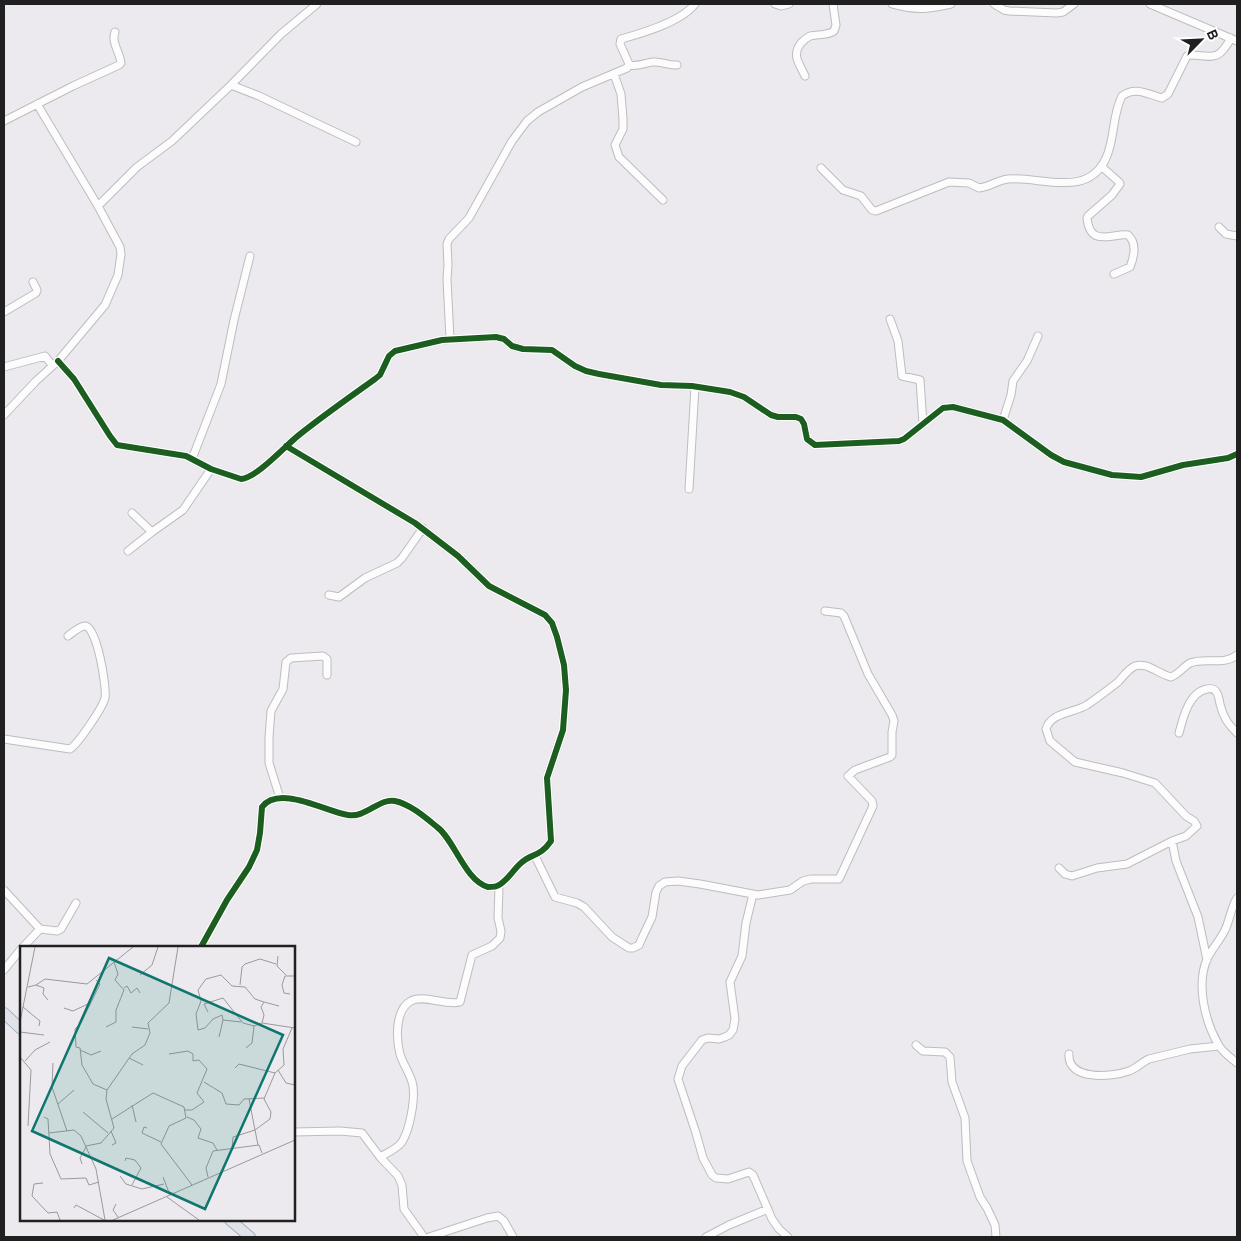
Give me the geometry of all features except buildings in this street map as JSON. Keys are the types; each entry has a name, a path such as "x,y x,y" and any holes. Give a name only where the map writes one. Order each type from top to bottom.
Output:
{"highway":[{"path":"4,1013 20,1028"},
{"path":"231,1221 250,1237"}],"street":[{"path":"98,206 137,167 172,141 231,86 281,34 318,4"},
{"path":"628,66 620,44 621,39 671,21 690,10 695,4"},
{"path":"775,4 781,6 789,4"},
{"path":"805,76 796,56 796,51 808,37 828,34 834,31 836,25 833,4"},
{"path":"892,4 910,9 951,4"},
{"path":"994,4 1009,11 1057,14 1074,4"},
{"path":"821,168 843,190 858,194 872,210 930,191 949,182 969,183 979,188 1007,179 1061,184 1087,178 1094,174 1101,166 1108,151 1122,96 1136,90 1162,98 1168,94 1187,56 1216,56 1234,40 1150,4"},
{"path":"4,121 119,65 120,59 113,39 115,32"},
{"path":"450,339 447,279 447,248 449,240 469,218 512,141 527,121 538,112 582,86 614,74 628,66 634,67 653,62 670,66 677,65"},
{"path":"614,74 621,94 624,124 615,145 618,157 663,200"},
{"path":"231,86 259,96 356,142"},
{"path":"4,415 55,363 106,305 118,275 121,254 120,247 98,206 37,104"},
{"path":"1101,166 1120,184 1112,195 1088,216 1089,226 1092,232 1103,238 1128,235 1133,239 1134,244 1130,267 1114,274"},
{"path":"1219,227 1226,234 1237,236"},
{"path":"192,459 221,384 232,328 250,256"},
{"path":"4,312 36,293 37,290 33,282"},
{"path":"890,319 898,341 902,376 920,380 923,424"},
{"path":"1003,420 1011,395 1013,381 1027,361 1038,336"},
{"path":"4,367 45,356 74,379 110,436 118,445 179,455 192,459 211,469 237,478 246,479 286,446 380,375 388,356 395,351 450,339 499,337 512,346 523,350 552,350 566,361 592,373 661,385 730,392 744,397 774,416 801,419 807,439 815,445 899,441 943,408 953,407 1003,420 1051,455 1064,462 1118,476 1141,477 1183,465 1228,458 1237,454"},
{"path":"689,488 695,387"},
{"path":"202,946 227,900 249,867 257,850 262,807 266,802 280,798 308,803 354,816 388,802 397,802 424,816 443,831 462,863 482,884 489,887 498,886 523,861 535,856 550,841 547,778 562,735 566,690 564,665 554,627 545,615 489,586 458,556 422,528 286,446"},
{"path":"128,551 183,510 211,469"},
{"path":"132,513 152,532"},
{"path":"329,595 339,597 365,578 396,563 422,528"},
{"path":"535,856 555,897 584,907 612,937 629,948 636,948 639,945 652,917 658,886 664,882 678,881 753,894 790,890 803,880 841,878 873,806 872,801 848,776 856,770 887,759 892,755 894,721 890,710 868,674 844,616 841,613 825,611"},
{"path":"4,740 70,749 77,743 100,710 106,693 92,631 83,626 68,636"},
{"path":"1059,868 1065,874 1072,876 1097,868 1127,864 1186,836 1197,825 1154,783 1124,773 1076,762 1050,741 1047,734 1047,725 1058,716 1075,711 1088,704 1134,666 1144,666 1171,677 1191,663 1199,661 1220,662 1229,660 1237,655"},
{"path":"280,798 269,763 269,737 271,711 283,689 286,662 291,658 323,656 327,659 327,675"},
{"path":"1179,733 1184,714 1197,694 1210,689 1215,690 1219,695 1224,718 1237,734"},
{"path":"1172,841 1176,861 1198,917 1207,960"},
{"path":"380,1157 402,1142 412,1115 413,1086 400,1053 398,1038 401,1012 409,1002 418,999 460,1002 472,955 492,946 500,938 498,886"},
{"path":"4,890 40,929 57,931 61,929 76,903"},
{"path":"753,894 746,923 742,956 730,982 735,1019 733,1030 729,1035 702,1040 682,1066 678,1079 696,1133 702,1158 707,1168 712,1175 721,1179 751,1173 756,1178 776,1224 788,1237"},
{"path":"1237,898 1225,929 1207,960 1202,985 1210,1027 1219,1046 1237,1064"},
{"path":"24,946 40,929"},
{"path":"4,970 20,950"},
{"path":"916,1045 923,1052 945,1052 950,1057 952,1082 967,1123 966,1157 980,1197 995,1226 996,1237"},
{"path":"1069,1054 1068,1059 1072,1067 1078,1071 1094,1076 1114,1075 1132,1071 1149,1059 1190,1049 1219,1046"},
{"path":"295,1132 359,1132 401,1181 404,1209 424,1237"},
{"path":"706,1237 768,1209"},
{"path":"429,1237 494,1216 502,1218 513,1237"}],"cycle path":[{"path":"58,361 74,379 117,445 186,456 211,469 241,479 255,473 327,413 380,375 389,356 395,351 442,340 496,337 504,339 512,346 523,349 552,350 575,366 586,371 661,385 692,386 730,392 744,397 771,415 801,419 807,439 815,445 899,441 943,408 953,407 1003,420 1051,455 1064,462 1112,475 1141,477 1183,465 1228,458 1237,454"},
{"path":"202,946 227,900 249,867 257,850 262,807 270,801 280,798 304,801 348,815 361,814 383,802 395,801 401,803 433,823 449,841 466,869 480,883 488,887 497,886 502,883 521,863 543,850 551,841 547,778 563,730 566,690 564,665 552,623 545,615 489,586 458,556 415,523 286,446"}]}
